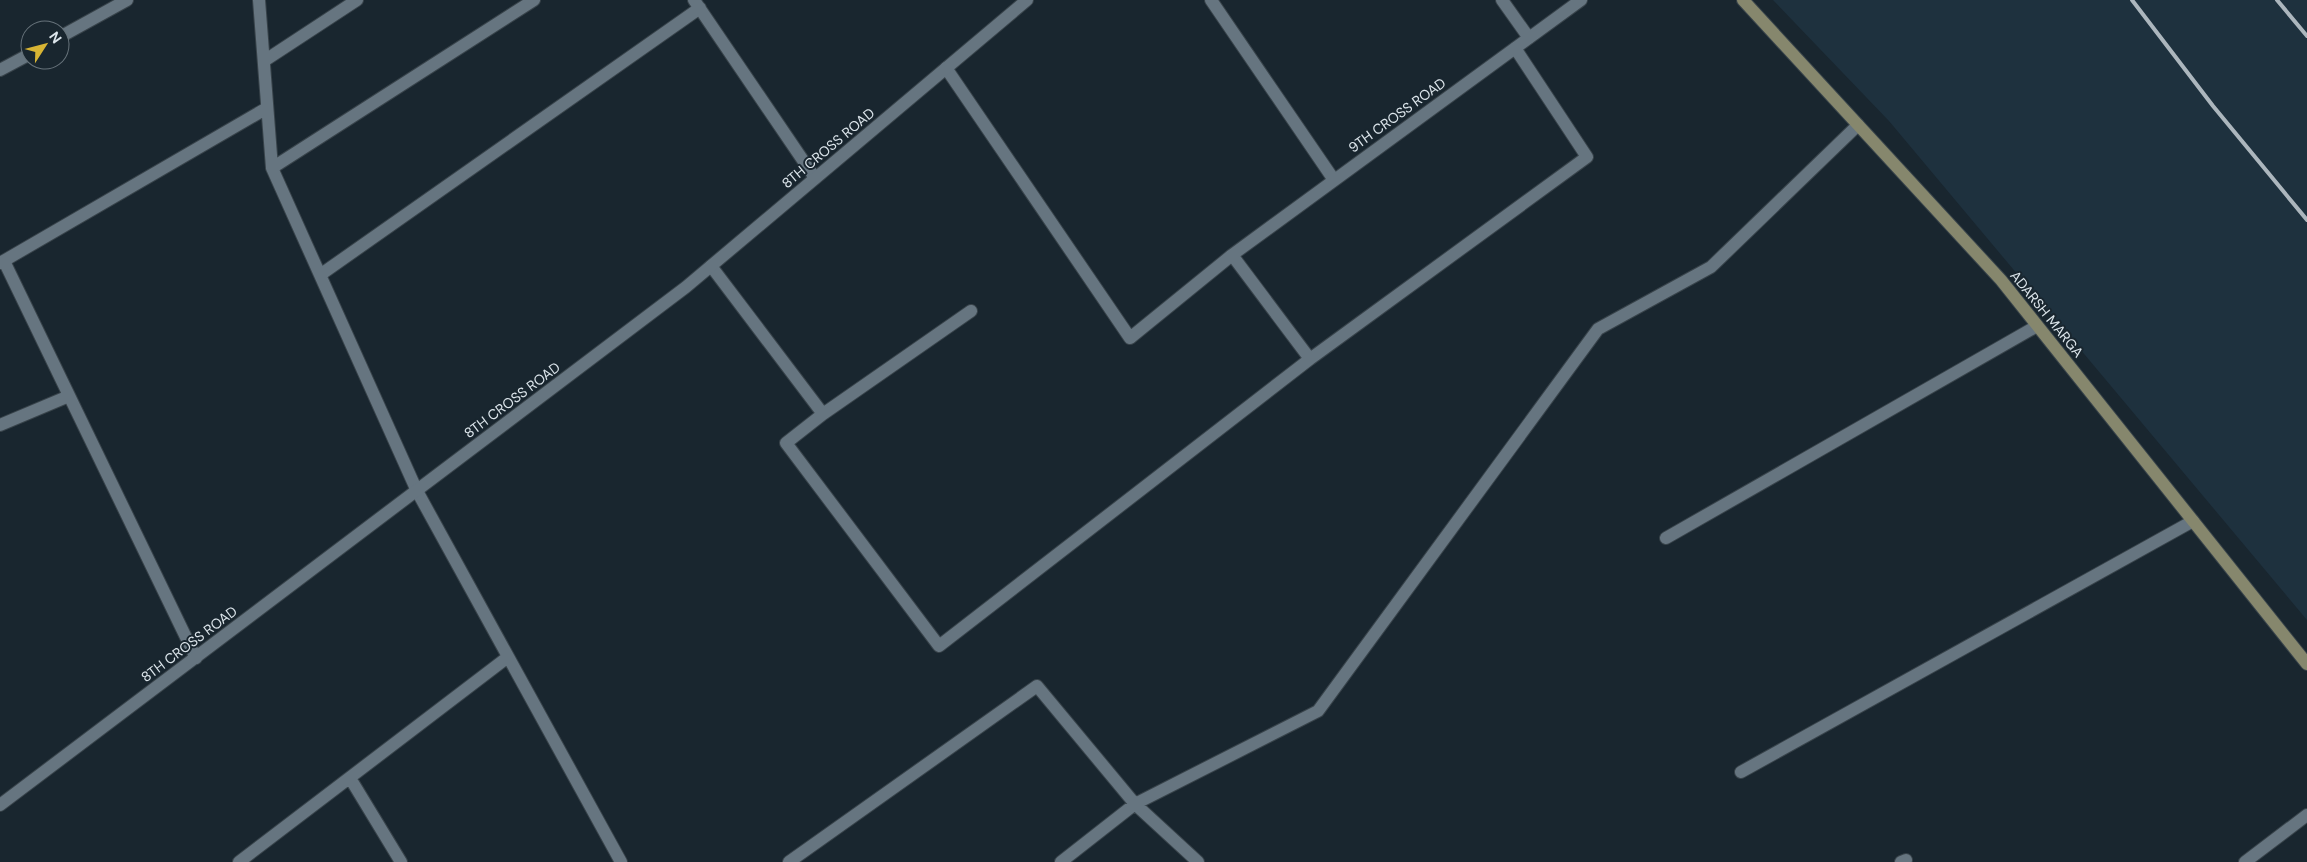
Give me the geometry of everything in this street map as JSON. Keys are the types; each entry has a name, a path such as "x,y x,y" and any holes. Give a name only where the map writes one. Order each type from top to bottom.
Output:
{"main road":[{"name":"ADARSH MARGA","path":"1743,0 2001,280 2307,664"}],"street":[{"path":"70,31 127,0"},
{"path":"259,0 272,168 417,491 621,862"},
{"path":"264,61 357,0"},
{"path":"272,168 534,0"},
{"name":"8TH CROSS ROAD","path":"0,805 417,491 711,266 1027,0"},
{"path":"1211,0 1334,180"},
{"path":"1502,0 1529,38"},
{"name":"9TH CROSS ROAD","path":"946,68 1130,338 1232,255 1581,0"},
{"path":"320,275 697,4 815,178"},
{"path":"971,311 823,414 786,443 939,646 1310,359 1587,157 1515,48"},
{"path":"0,70 20,59"},
{"path":"196,658 2,262 267,108"},
{"path":"1061,862 1135,804 1318,711 1598,329 1711,267 1858,125"},
{"path":"1232,255 1310,359"},
{"path":"711,266 823,414"},
{"path":"1666,538 2037,326"},
{"path":"0,425 69,396"},
{"path":"1741,772 2193,522"},
{"path":"239,862 508,657"},
{"path":"789,862 1037,686 1135,804 1198,862"},
{"path":"350,778 401,862"},
{"path":"2245,862 2307,815"}],"shaded area":[{"path":"1773,0 2307,0 2307,620 1889,121"}],"railway":[{"path":"2132,0 2213,106 2307,220"},
{"path":"2277,0 2307,36"}]}
